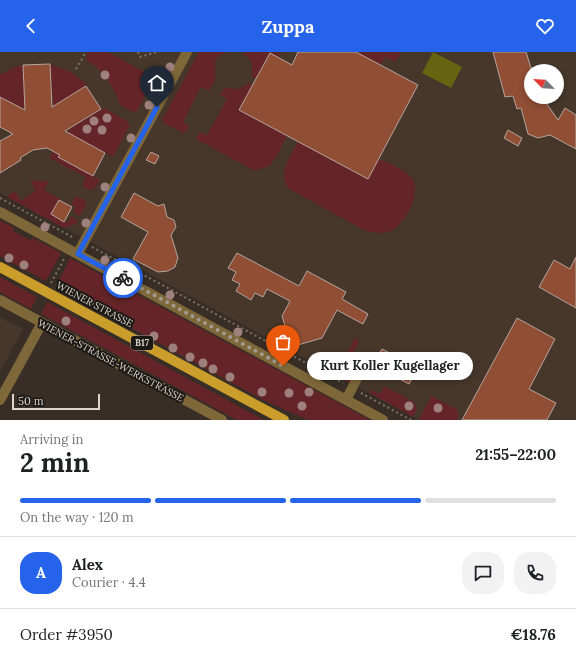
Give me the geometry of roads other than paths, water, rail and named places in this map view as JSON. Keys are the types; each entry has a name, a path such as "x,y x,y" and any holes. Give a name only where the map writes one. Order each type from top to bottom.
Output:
{"main road":[{"name":"WIENER STRASSE","path":"0,267 284,420"}],"street":[{"path":"78,254 187,52"},
{"path":"0,212 383,420"},
{"name":"WIENER-STRASSE-WERKSTRASSE","path":"0,300 222,420"},
{"path":"0,400 42,323"},
{"path":"346,400 366,361"}],"place":[{"name":"Kurt Koller Kugellager","path":"283,366"}]}
